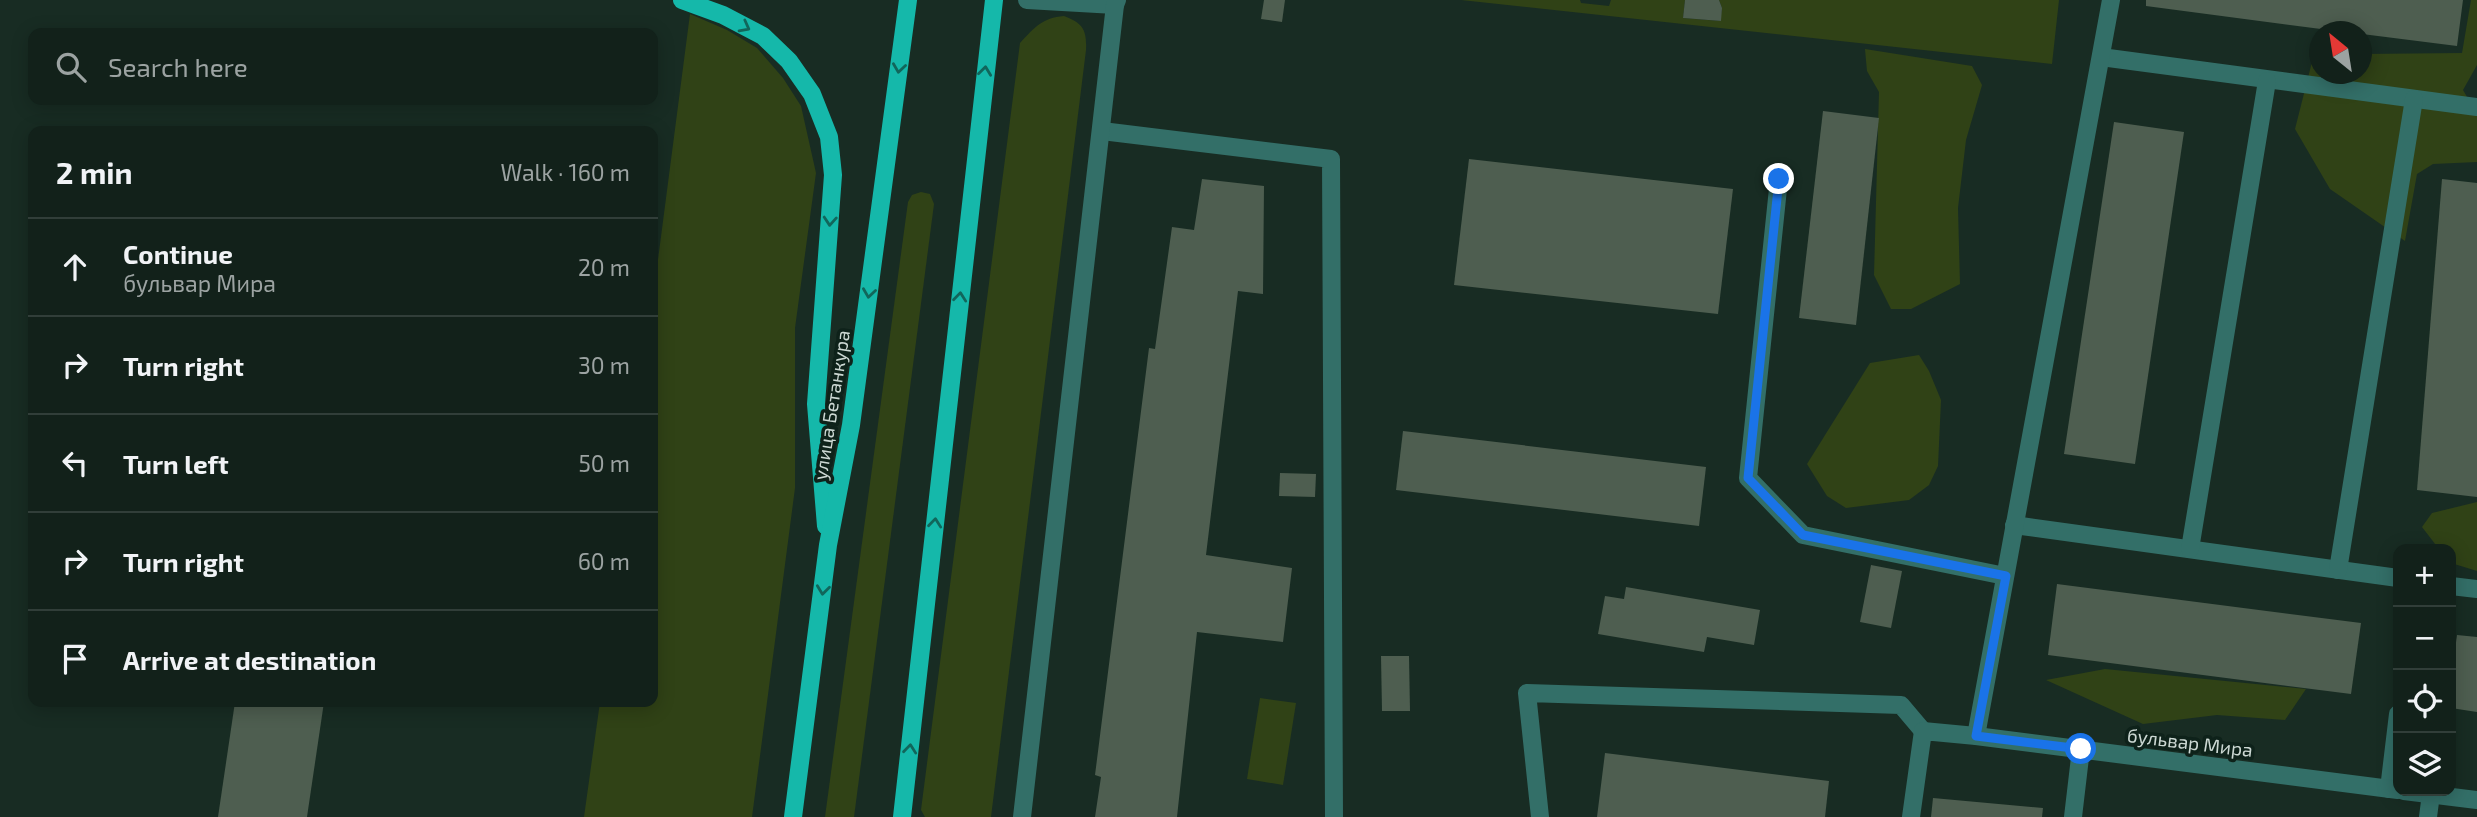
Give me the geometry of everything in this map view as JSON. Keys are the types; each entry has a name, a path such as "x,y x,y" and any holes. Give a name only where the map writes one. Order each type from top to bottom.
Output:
{"main road":[{"path":"682,0 723,15 763,36 789,61 812,94 829,137 833,176 816,404 828,545"},
{"name":"улица Бетанкура","path":"793,817 828,545 851,425 908,0"},
{"path":"902,817 994,0"}],"street":[{"path":"1022,817 1116,3 1027,0"},
{"path":"1976,736 2111,0"},
{"path":"2101,57 2477,107"},
{"path":"2190,550 2267,81"},
{"path":"2338,570 2414,99"},
{"path":"1102,131 1331,159 1334,817"},
{"path":"1779,179 1748,478 1803,535 2006,576"},
{"path":"2014,525 2393,577"},
{"path":"2456,587 2477,589"},
{"path":"1540,817 1527,693 1901,705 1923,731 1911,817"},
{"name":"бульвар Мира","path":"1923,731 2393,789"},
{"path":"2073,817 2081,749"},
{"path":"2428,817 2431,796"},
{"name":"бульвар Мира","path":"2446,796 2477,800"}],"green space":[{"path":"1461,0 1580,0 1581,3 1609,6 1611,0 1685,0 1683,18 1720,21 1722,8 1719,0 2059,0 2052,64"},
{"path":"2471,0 2477,0 2477,65 2463,90 2477,114 2477,162 2433,164 2417,174 2405,241 2330,189 2295,129 2309,74 2309,84 2372,84 2372,54 2462,53"},
{"path":"690,14 727,30 757,48 783,78 801,106 816,173 795,328 795,488 752,817 584,817 599,707 658,707 658,260"},
{"path":"1064,16 1076,21 1082,28 1086,37 1086,50 991,817 925,817 921,810 1020,43 1039,24"},
{"path":"1865,49 1972,66 1982,85 1966,140 1958,208 1960,284 1911,309 1891,309 1874,275 1879,92 1867,71"},
{"path":"921,192 930,194 934,204 854,817 825,817 908,202 912,195"},
{"path":"1919,355 1941,400 1938,466 1929,485 1909,500 1846,508 1827,496 1807,464 1870,363"},
{"path":"2477,502 2477,571 2456,565 2456,544 2435,544 2422,527 2432,513"},
{"path":"2105,669 2306,689 2285,720 2217,715 2143,724 2046,680"},
{"path":"1260,698 1296,703 1283,785 1247,779"}],"building":[{"path":"1264,0 1285,0 1282,22 1261,19"},
{"path":"1685,0 1719,0 1722,8 1721,21 1683,18"},
{"path":"2146,0 2463,0 2457,46 2372,35 2372,21 2309,21 2309,27 2146,6"},
{"path":"1823,111 1879,118 1856,325 1799,318"},
{"path":"2114,122 2184,132 2135,464 2064,454"},
{"path":"1469,159 1733,189 1718,314 1454,285"},
{"path":"1202,179 1264,186 1263,294 1238,291 1206,555 1292,568 1283,642 1197,632 1177,817 1095,817 1101,777 1095,775 1149,348 1155,349 1172,227 1194,230"},
{"path":"2442,179 2477,183 2477,497 2417,490"},
{"path":"1403,431 1706,467 1699,526 1396,490"},
{"path":"1280,473 1316,474 1315,497 1279,496"},
{"path":"1871,565 1902,571 1891,628 1860,622"},
{"path":"2057,584 2361,623 2351,694 2048,655"},
{"path":"1626,587 1760,610 1754,645 1707,637 1704,652 1598,634 1605,596 1624,599"},
{"path":"2457,635 2477,637 2477,712 2456,709"},
{"path":"1381,656 1409,656 1410,711 1382,711"},
{"path":"234,707 323,707 307,817 218,817"},
{"path":"1605,753 1829,781 1825,817 1597,817"},
{"path":"1933,798 2043,808 2042,817 1931,817"}],"route":[{"path":"1779,179 1748,478 1803,535 2006,576 1976,736 2081,749"}]}
